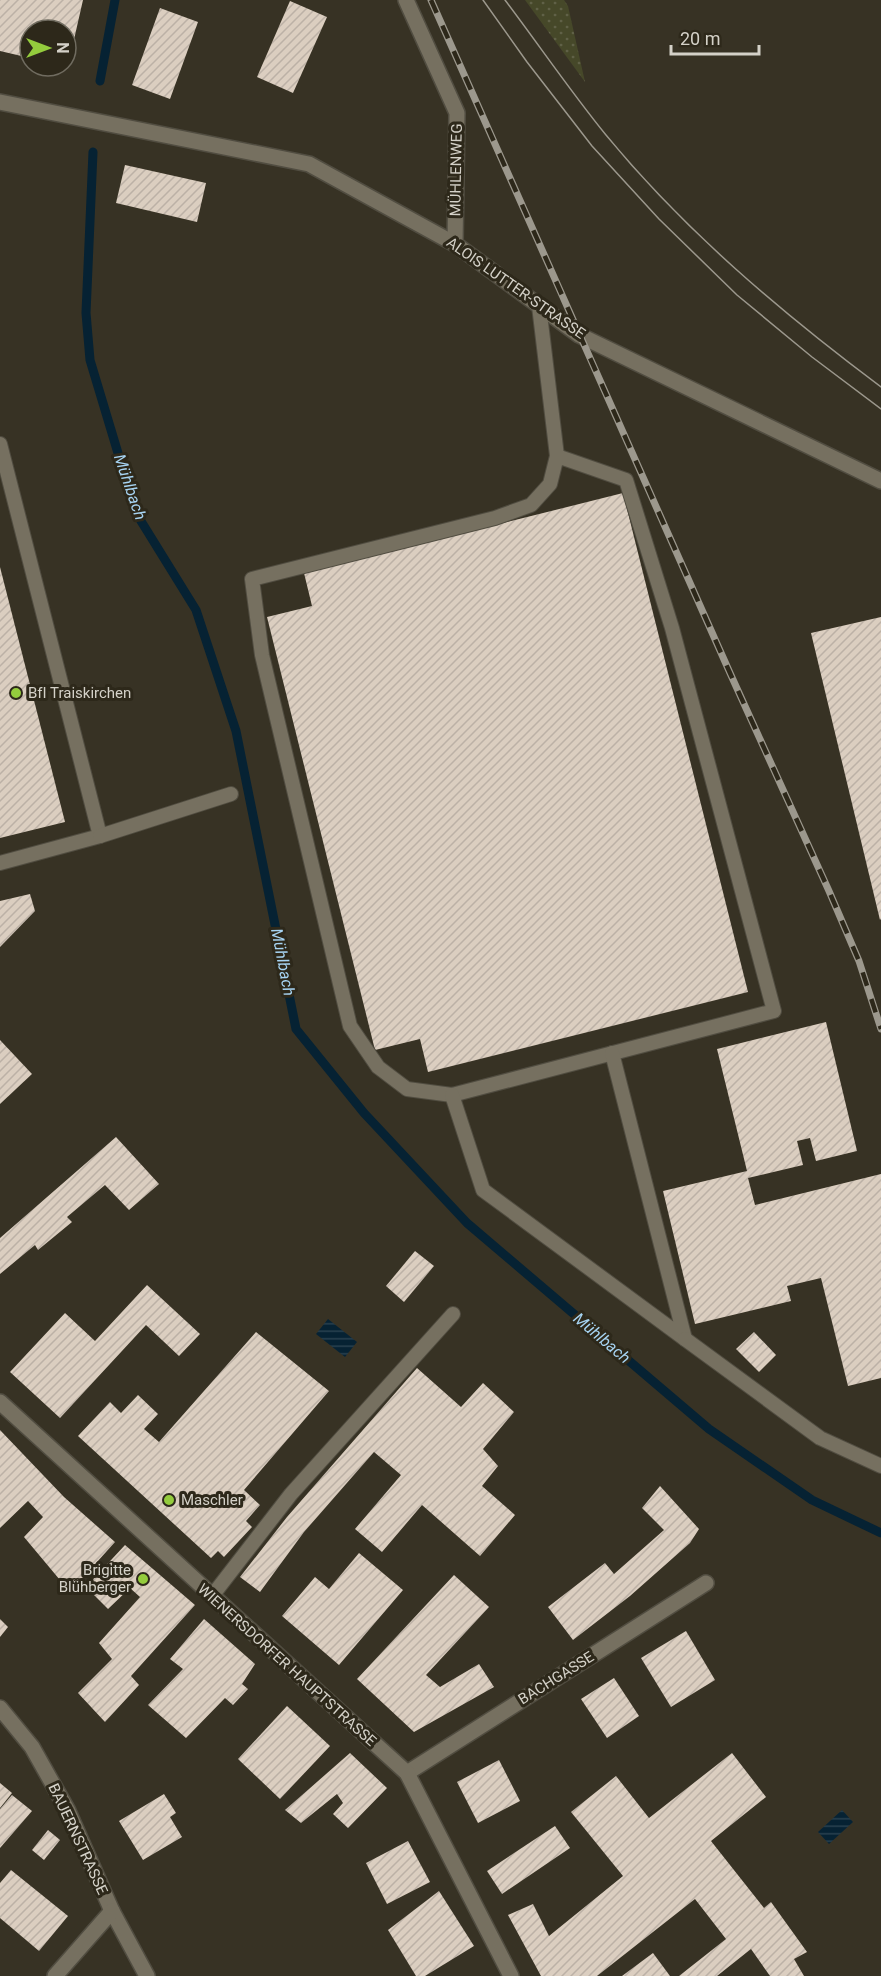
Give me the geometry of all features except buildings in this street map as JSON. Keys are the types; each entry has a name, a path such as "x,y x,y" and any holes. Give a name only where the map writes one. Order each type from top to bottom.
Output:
{"street":[{"name":"MÜHLENWEG","path":"406,0 457,113 455,244"},
{"name":"ALOIS LUTTER-STRASSE","path":"0,102 309,164 455,244 579,335 881,481"},
{"name":"WIENERSDORFER HAUPTSTRASSE","path":"0,1402 407,1773 511,1976"},
{"name":"BACHGASSE","path":"407,1773 706,1583"},
{"name":"BAUERNSTRASSE","path":"0,1708 32,1748 68,1811 112,1911 147,1976"},
{"path":"55,1976 112,1911"}],"lane":[{"path":"539,306 557,456 549,484 531,505 495,518 252,579 262,655 350,1026 378,1066 407,1089 452,1095 774,1011 672,628 626,480 557,456"},
{"path":"0,444 100,836"},
{"path":"0,863 100,836 231,794"},
{"path":"612,1053 685,1339"},
{"path":"452,1095 483,1190 820,1438 881,1466"},
{"path":"212,1596 291,1494 453,1314"}],"green space":[{"path":"525,0 564,0 568,6 585,82"}],"water":[{"path":"328,1319 357,1342 345,1357 316,1334"},
{"path":"842,1810 853,1822 829,1844 818,1832"}],"waterway":[{"name":"Mühlbach","path":"100,81 115,0"},
{"name":"Mühlbach","path":"93,152 86,313 90,360 136,513 196,610 236,731 296,1029 364,1113 467,1223 709,1429 812,1500 881,1533"}],"tram line":[{"path":"483,0 527,62 592,146 659,219 737,295 812,357 881,409"},
{"path":"505,0 606,135 668,204 771,300 881,387"}],"railway":[{"path":"431,0 829,891 859,961 881,1029"}],"place":[{"name":"BfI Traiskirchen","path":"16,693"},
{"name":"Maschler","path":"169,1500"},
{"name":"Brigitte Blühberger","path":"143,1579"}]}
